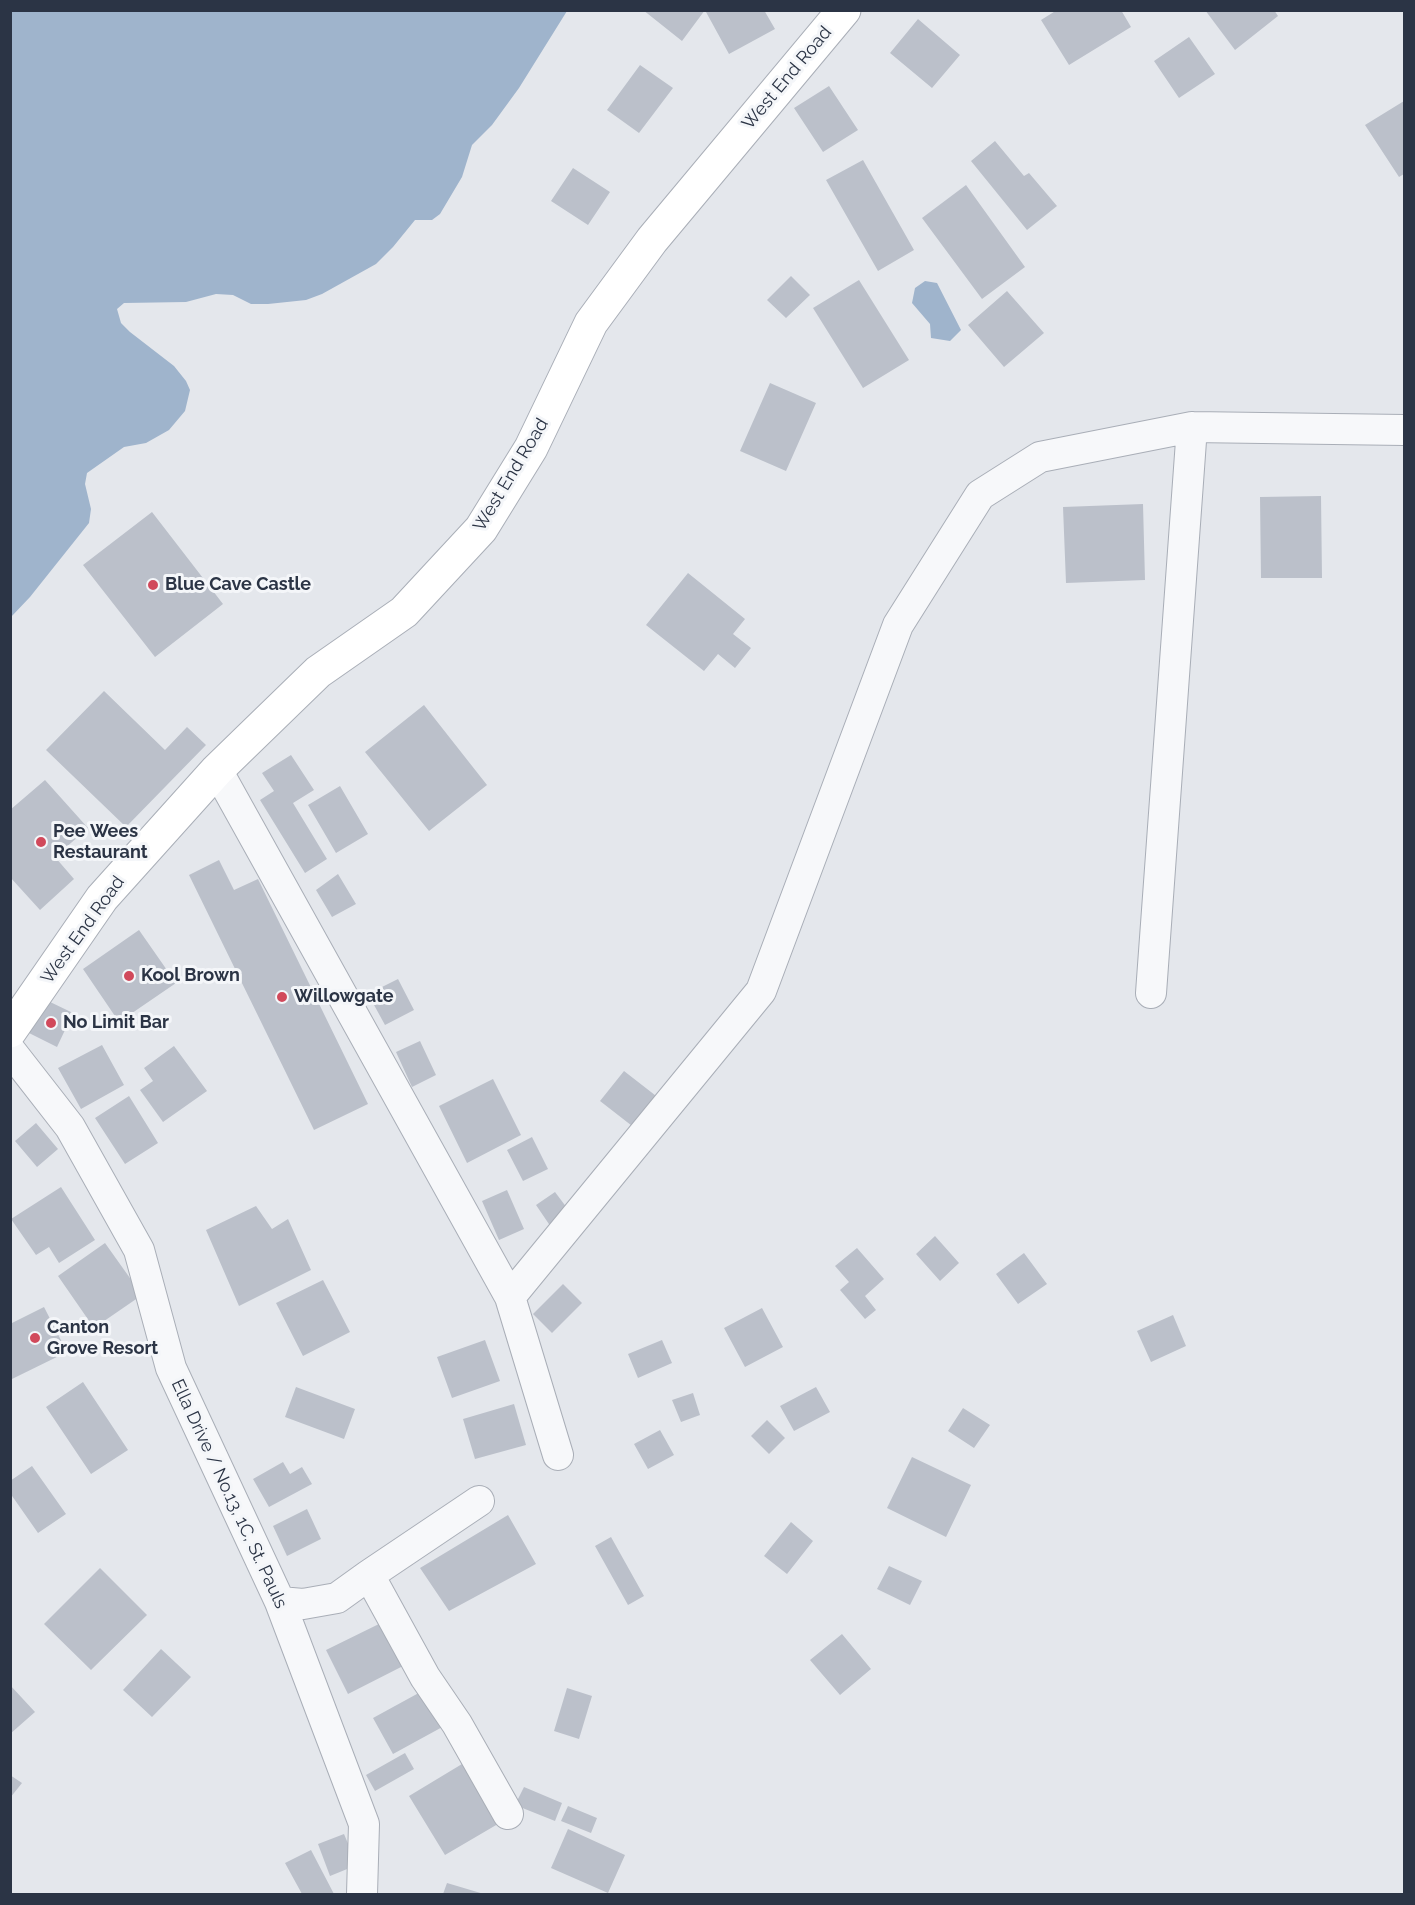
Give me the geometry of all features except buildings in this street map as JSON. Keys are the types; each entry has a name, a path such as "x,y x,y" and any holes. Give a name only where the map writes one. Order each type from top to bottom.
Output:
{"main road":[{"name":"West End Road","path":"10,1031 102,898 217,770 318,672 404,612 481,529 531,448 591,323 652,240 844,10"}],"street":[{"path":"510,1297 761,991 898,625 980,495 1040,457 1192,427 1404,430"},
{"path":"1151,993 1192,427"},
{"path":"217,770 510,1297 558,1455"},
{"name":"Ella Drive / No.13, 1C, St. Pauls","path":"10,1050 70,1127 139,1250 171,1368 280,1602 364,1824 362,1894"},
{"path":"280,1602 303,1604 337,1598 480,1502"},
{"path":"369,1575 425,1677 457,1724 508,1814"}],"water":[{"path":"11,10 567,11 519,88 492,125 472,145 462,177 440,214 432,220 415,220 376,264 322,294 306,300 251,304 233,295 216,294 186,302 124,303 117,309 121,323 174,366 186,381 190,390 185,411 169,430 146,443 124,447 87,473 85,484 91,509 89,523 30,597 11,617"},
{"path":"925,281 937,283 961,330 950,341 931,338 930,324 912,303 915,288"}],"place":[{"name":"Blue Cave Castle","path":"153,585"},
{"name":"Pee Wees Restaurant","path":"41,842"},
{"name":"Kool Brown","path":"129,976"},
{"name":"Willowgate","path":"282,997"},
{"name":"No Limit Bar","path":"51,1023"},
{"name":"Canton Grove Resort","path":"35,1338"}]}
